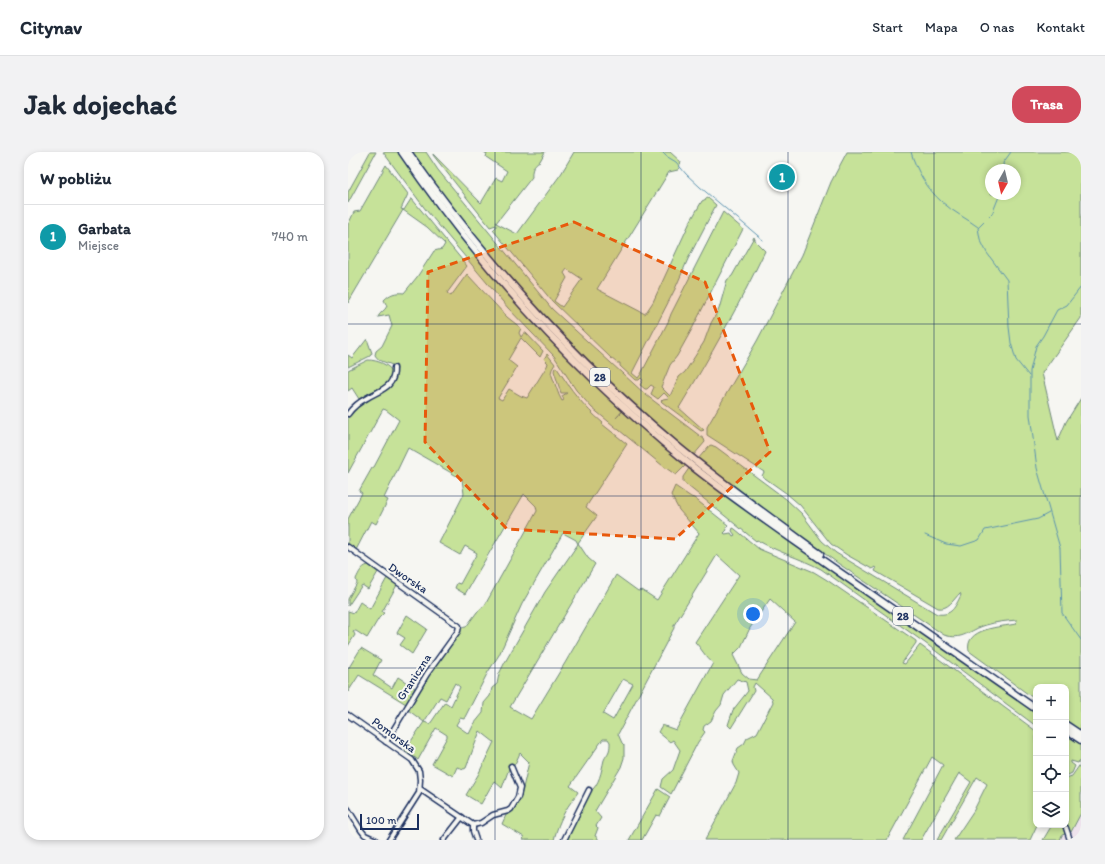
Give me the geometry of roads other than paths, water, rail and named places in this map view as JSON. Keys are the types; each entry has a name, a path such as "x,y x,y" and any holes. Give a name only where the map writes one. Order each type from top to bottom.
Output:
{"main road":[{"name":"28","path":"402,152 452,221 508,288 579,365 644,425 701,473 759,517 1033,707"},
{"name":"28","path":"408,152 466,229 513,286 579,357 642,416 693,459 748,502 830,561 1033,702"},
{"path":"1069,727 1081,735"},
{"path":"1069,732 1081,740"}],"street":[{"path":"348,414 362,400 385,389 394,375 394,368"},
{"name":"Dworska","path":"348,547 370,564 458,624"},
{"name":"Graniczna","path":"386,742 426,674 458,631 458,624"},
{"name":"Pomorska","path":"348,715 415,763 420,777 420,789"},
{"path":"473,825 481,823 493,815 511,809 518,797 520,788 512,766"},
{"path":"388,840 417,797 420,789 473,825"},
{"path":"564,840 589,790"},
{"path":"348,809 365,835 376,840"},
{"path":"444,840 462,817"},
{"path":"473,825 476,840"},
{"path":"1066,828 1070,840"}],"waterway":[{"path":"662,152 676,162 700,187 763,240"},
{"path":"911,152 916,166 932,192 951,209 978,227"},
{"path":"1003,164 1011,152"},
{"path":"998,200 992,214 978,228 980,239 987,253 1007,280 1011,343 1016,360 1029,376"},
{"path":"1081,287 1067,305 1057,310 1036,346 1030,371 1030,415 1037,468 1060,548 1062,613 1081,640"},
{"path":"925,535 946,544 961,546 979,540 985,530 1038,519 1049,513"}],"railway":[{"path":"348,836 353,840"}],"place":[{"name":"Garbata","path":"782,177"}]}
